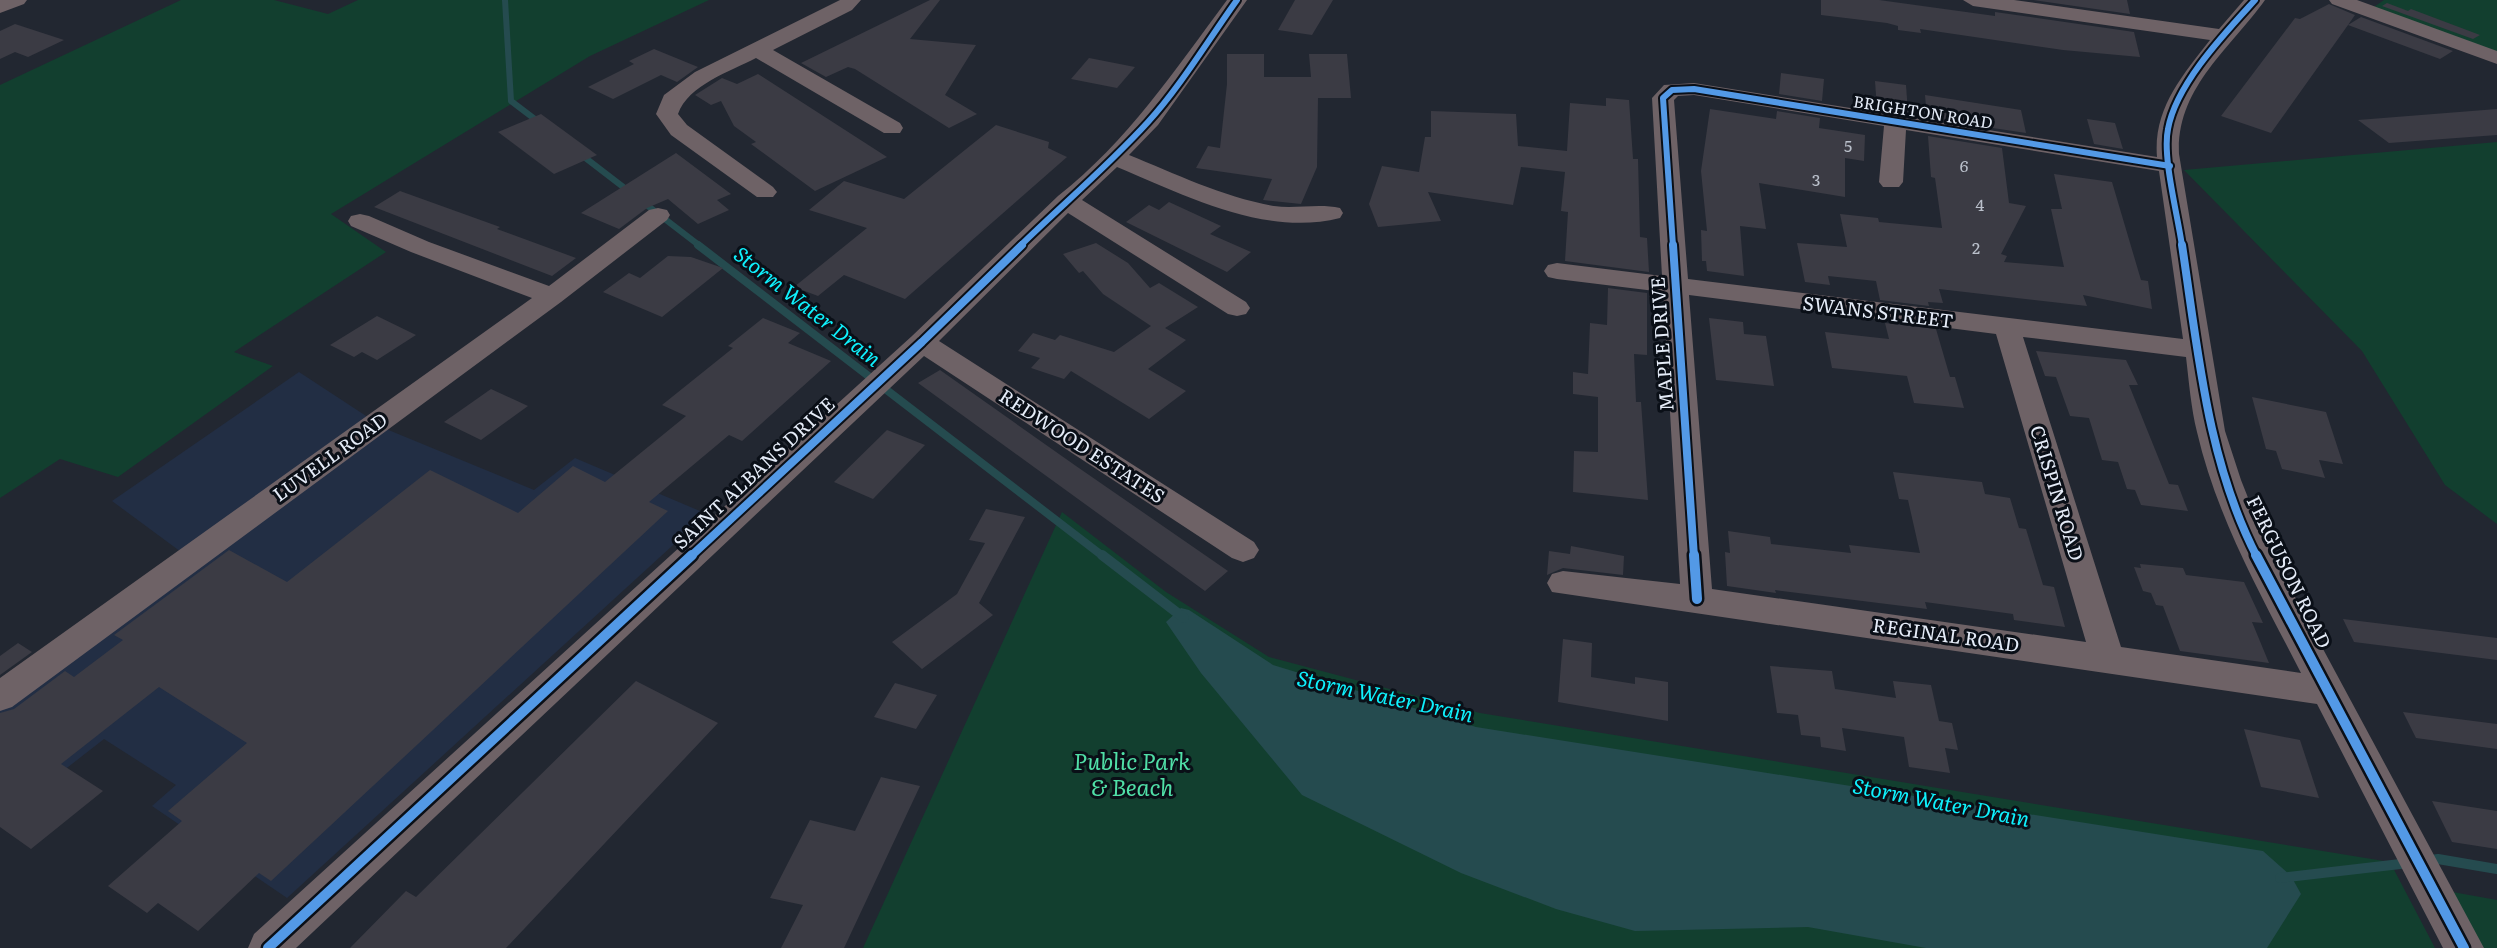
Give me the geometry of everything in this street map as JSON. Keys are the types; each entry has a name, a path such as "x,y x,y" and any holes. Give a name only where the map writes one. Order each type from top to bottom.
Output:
{"street":[{"path":"0,7 17,0"},
{"path":"765,192 679,131 667,114 672,100 690,85 845,6 851,0"},
{"name":"SAINT ALBANS DRIVE","path":"268,948 922,342 1113,157 1150,120 1235,0"},
{"path":"1973,0 2223,36"},
{"name":"FERGUSON ROAD","path":"2255,0 2223,36 2176,105 2167,128 2170,166 2211,430 2226,480 2250,543 2464,948"},
{"path":"2340,0 2497,58"},
{"path":"758,50 892,128"},
{"name":"BRIGHTON ROAD","path":"1672,90 1693,89 2170,166"},
{"name":"MAPLE DRIVE","path":"1672,90 1663,98 1697,599"},
{"path":"1891,182 1895,122"},
{"path":"1113,157 1256,211 1308,217 1331,212"},
{"path":"1066,201 1237,308"},
{"name":"LUVELL ROAD","path":"0,697 552,296 658,215"},
{"path":"360,221 420,247 552,296"},
{"name":"SWANS STREET","path":"1557,271 1676,288 2198,350"},
{"name":"CRISPIN ROAD","path":"2007,327 2108,659"},
{"name":"REDWOOD ESTATES","path":"922,342 1243,550"},
{"name":"REGINAL ROAD","path":"1563,583 1697,599 2329,691"}],"shaded area":[{"path":"299,372 386,429 534,490 575,458 707,514 287,898 152,806 176,785 104,739 13,810 0,800 0,710 196,563 112,501"}],"green space":[{"path":"181,0 274,0 328,14 358,0 709,0 590,56 331,214 386,252 234,352 273,366 118,477 60,459 0,498 0,85"},
{"path":"2384,0 2497,0 2497,58 2371,9"},
{"path":"2497,142 2497,524 2445,485 2362,351 2184,170"},
{"name":"Public Park & Beach","path":"1062,512 1166,592 1269,657 1480,713 2390,862 2435,948 863,948"},
{"path":"2447,891 2497,900 2497,948 2478,948"}],"water":[{"path":"1181,608 1189,610 1273,665 1476,727 2263,851 2291,876 2301,894 2267,948 1926,948 1808,927 1635,931 1556,909 1461,873 1302,795 1201,673 1166,622"}],"building":[{"path":"930,0 940,0 910,39 976,45 945,95 977,114 949,128 855,69 848,67 826,77 801,63"},
{"path":"1295,0 1333,0 1312,35 1278,30"},
{"path":"1821,0 1879,0 1995,16 1995,12 2134,32 2140,57 2063,50 1920,29 1921,33 1898,30 1898,26 1887,23 1821,15"},
{"path":"2033,0 2127,0 2130,14"},
{"path":"2387,3 2408,11 2411,9 2480,35 2473,39 2382,6"},
{"path":"2329,4 2355,15 2271,133 2221,116 2295,18 2300,19"},
{"path":"2361,17 2453,51 2440,59 2348,25"},
{"path":"15,24 64,40 28,57 15,52 0,59 0,31"},
{"path":"654,49 698,67 677,82 661,75 613,99 588,87 634,64 629,61"},
{"path":"1227,54 1264,54 1264,77 1311,77 1309,54 1347,54 1351,98 1318,98 1317,167 1301,204 1263,200 1272,179 1196,168 1208,146 1220,148 1227,84"},
{"path":"1089,58 1135,67 1117,88 1071,79"},
{"path":"1781,73 1824,79 1822,101 1779,94"},
{"path":"758,74 887,157 815,191 751,144 756,142 734,126 721,101 711,105 695,95 722,78 737,84"},
{"path":"1875,81 1906,85 1908,113 1877,109"},
{"path":"1925,95 2021,110 2026,133 1927,118"},
{"path":"1606,98 1629,100 1633,159 1638,159 1640,237 1647,238 1649,272 1565,261 1568,212 1561,211 1565,172 1521,167 1513,205 1428,192 1441,221 1378,227 1369,204 1382,166 1419,172 1425,137 1431,137 1431,111 1516,114 1518,146 1567,151 1570,103 1606,106"},
{"path":"1710,109 1776,119 1777,111 1820,118 1819,128 1865,135 1864,161 1845,158 1845,197 1759,183 1766,229 1740,226 1744,276 1707,271 1706,261 1702,261 1701,230 1707,231 1701,171"},
{"path":"2497,109 2497,135 2389,143 2358,120"},
{"path":"541,114 597,155 554,174 498,132"},
{"path":"2087,119 2115,123 2123,149 2094,144"},
{"path":"996,125 1049,142 1048,148 1067,157 905,299 844,275 818,296 794,287 867,228 809,210 844,181 904,199"},
{"path":"1928,136 2002,148 2009,203 2026,206 2001,254 2007,256 2004,262 2064,267 2051,209 2062,209 2054,174 2112,182 2141,280 2148,281 2152,309 2083,295 2087,306 1939,289 1943,303 1928,302 1929,306 1880,300 1876,281 1828,276 1830,285 1805,282 1797,243 1847,247 1840,214 1878,218 1879,222 1942,228 1935,178 1931,177"},
{"path":"676,153 731,194 717,200 729,210 698,224 668,199 647,208 619,229 581,213"},
{"path":"400,191 576,258 552,276 374,207"},
{"path":"1169,202 1221,226 1210,234 1251,252 1227,272 1126,222 1149,205 1159,210"},
{"path":"1096,243 1128,263 1150,288 1159,283 1198,307 1165,328 1186,340 1148,369 1186,391 1149,419 1071,371 1064,379 1031,368 1040,358 1018,351 1033,333 1055,340 1060,335 1114,352 1151,326 1103,294 1083,271 1079,273 1063,254"},
{"path":"668,256 691,257 723,268 662,317 603,292 629,273 640,278"},
{"path":"1608,288 1647,293 1647,355 1634,354 1636,402 1641,402 1648,500 1573,492 1574,451 1598,452 1598,397 1573,394 1573,372 1588,374 1590,323 1607,325"},
{"path":"377,316 416,335 377,360 362,352 354,357 330,345"},
{"path":"763,318 800,333 788,343 831,361 742,441 729,435 649,502 668,511 271,881 259,873 198,931 158,903 147,913 108,886 182,821 168,811 247,743 159,687 61,764 103,791 31,849 0,827 0,713 14,709 65,671 74,677 123,640 114,635 229,550 287,582 430,470 518,513 573,466 605,482 686,416 662,405 733,348 728,346"},
{"path":"1709,318 1743,322 1744,334 1766,336 1774,386 1716,380"},
{"path":"1885,323 1936,329 1950,377 1955,377 1964,408 1914,403 1907,376 1832,368 1825,332 1889,339"},
{"path":"2036,351 2126,360 2138,385 2129,385 2169,484 2178,485 2188,511 2141,505 2135,490 2127,489 2118,462 2102,460 2089,418 2070,416 2056,377 2045,376"},
{"path":"940,370 1228,571 1205,591 918,383"},
{"path":"491,389 528,406 481,440 444,422"},
{"path":"2252,397 2326,412 2343,464 2319,460 2325,478 2282,469 2276,451 2266,449"},
{"path":"887,430 925,445 873,499 834,482"},
{"path":"1893,472 1982,482 1985,494 2010,498 2019,528 2026,529 2043,585 2054,587 2065,627 2014,620 2013,614 1925,602 1927,609 1727,586 1725,552 1730,553 1728,531 1770,537 1771,544 1851,553 1849,545 1920,553 1908,500 1899,499"},
{"path":"986,509 1025,517 979,603 993,615 922,669 892,642 957,594 985,543 969,540"},
{"path":"1571,546 1624,556 1623,575 1563,568 1547,575 1549,551 1570,554"},
{"path":"2140,564 2183,568 2186,575 2244,582 2263,623 2252,622 2269,663 2180,651 2163,606 2156,605 2151,593 2143,591 2134,567 2141,568"},
{"path":"2343,619 2497,638 2497,660 2354,642"},
{"path":"1563,639 1592,643 1591,677 1635,684 1635,677 1668,682 1668,721 1558,702"},
{"path":"18,643 32,652 0,675 0,656"},
{"path":"1770,666 1832,671 1835,689 1896,698 1893,681 1931,685 1939,721 1952,723 1958,750 1945,748 1950,773 1909,767 1904,737 1842,728 1846,751 1821,747 1820,737 1801,735 1798,715 1777,713"},
{"path":"636,681 718,723 506,948 350,948 406,891 416,897"},
{"path":"895,683 937,695 916,729 874,717"},
{"path":"2403,712 2497,724 2497,749 2416,738"},
{"path":"2244,729 2300,740 2319,798 2261,787"},
{"path":"881,777 920,786 844,948 781,948 803,905 770,898 810,820 855,831"},
{"path":"2432,801 2497,811 2497,849 2452,842"}],"waterway":[{"name":"Storm Water Drain","path":"505,0 511,101 540,123"},
{"name":"Storm Water Drain","path":"579,153 700,246"},
{"name":"Storm Water Drain","path":"698,245 1104,557"},
{"name":"Storm Water Drain","path":"1102,555 1184,618"},
{"name":"Storm Water Drain","path":"2426,861 2438,859 2497,869"},
{"name":"Storm Water Drain","path":"2280,878 2409,863"}],"cycle path":[{"path":"268,948 922,342 1066,201 1090,182 1150,120 1237,0"},
{"path":"2255,0 2218,43 2192,79 2181,96 2167,130 2168,154 2211,431 2250,543 2464,948"},
{"path":"1697,599 1663,98 1672,90 1694,89 2170,166"}]}
